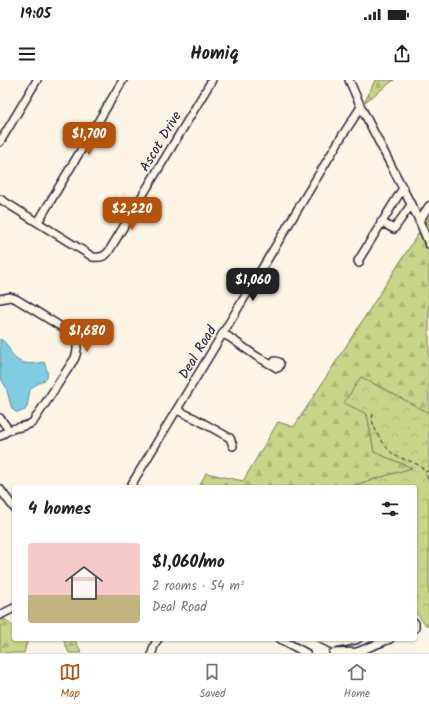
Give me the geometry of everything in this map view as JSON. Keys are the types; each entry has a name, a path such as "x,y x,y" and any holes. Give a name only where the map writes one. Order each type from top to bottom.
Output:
{"street":[{"path":"0,142 37,80"},
{"path":"38,222 123,80"},
{"name":"Ascot Drive","path":"0,199 93,256 101,257 107,254 212,80"},
{"path":"349,80 429,244"},
{"name":"Deal Road","path":"131,485 361,107"},
{"path":"359,263 358,261 403,188"},
{"path":"381,222 394,229 411,205"},
{"path":"419,221 429,206"},
{"path":"0,299 10,297 20,301 68,331 74,338 78,351 75,358 33,422 24,427 9,430 0,436"},
{"path":"223,334 230,337 256,356 272,365"},
{"path":"177,410 230,438 233,446"},
{"path":"0,418 9,430"},
{"path":"0,489 12,505"},
{"path":"0,615 12,609"},
{"path":"152,653 157,641"},
{"path":"284,641 306,653"},
{"path":"323,641 333,649 357,652 385,641"},
{"path":"333,649 341,641 352,641"}],"path":[{"path":"373,414 372,420 374,428 381,440 395,455 409,460 424,469 428,479"},
{"path":"425,472 429,470"}],"green space":[{"path":"375,80 394,80 365,102"},
{"path":"429,217 429,413 361,377 374,452 413,468 355,485 200,485 206,473 243,481 278,422 294,427"},
{"path":"361,377 429,413 429,626 427,626 417,614 417,485 355,485 412,468 374,452 367,414 344,403"},
{"path":"5,619 12,626 12,641 27,642 24,653 0,653 0,621"},
{"path":"64,641 75,641 82,653 69,653"}],"water":[{"path":"0,339 19,361 29,364 44,362 47,369 47,377 30,389 27,407 25,410 20,412 13,410 6,387 0,377"}]}
